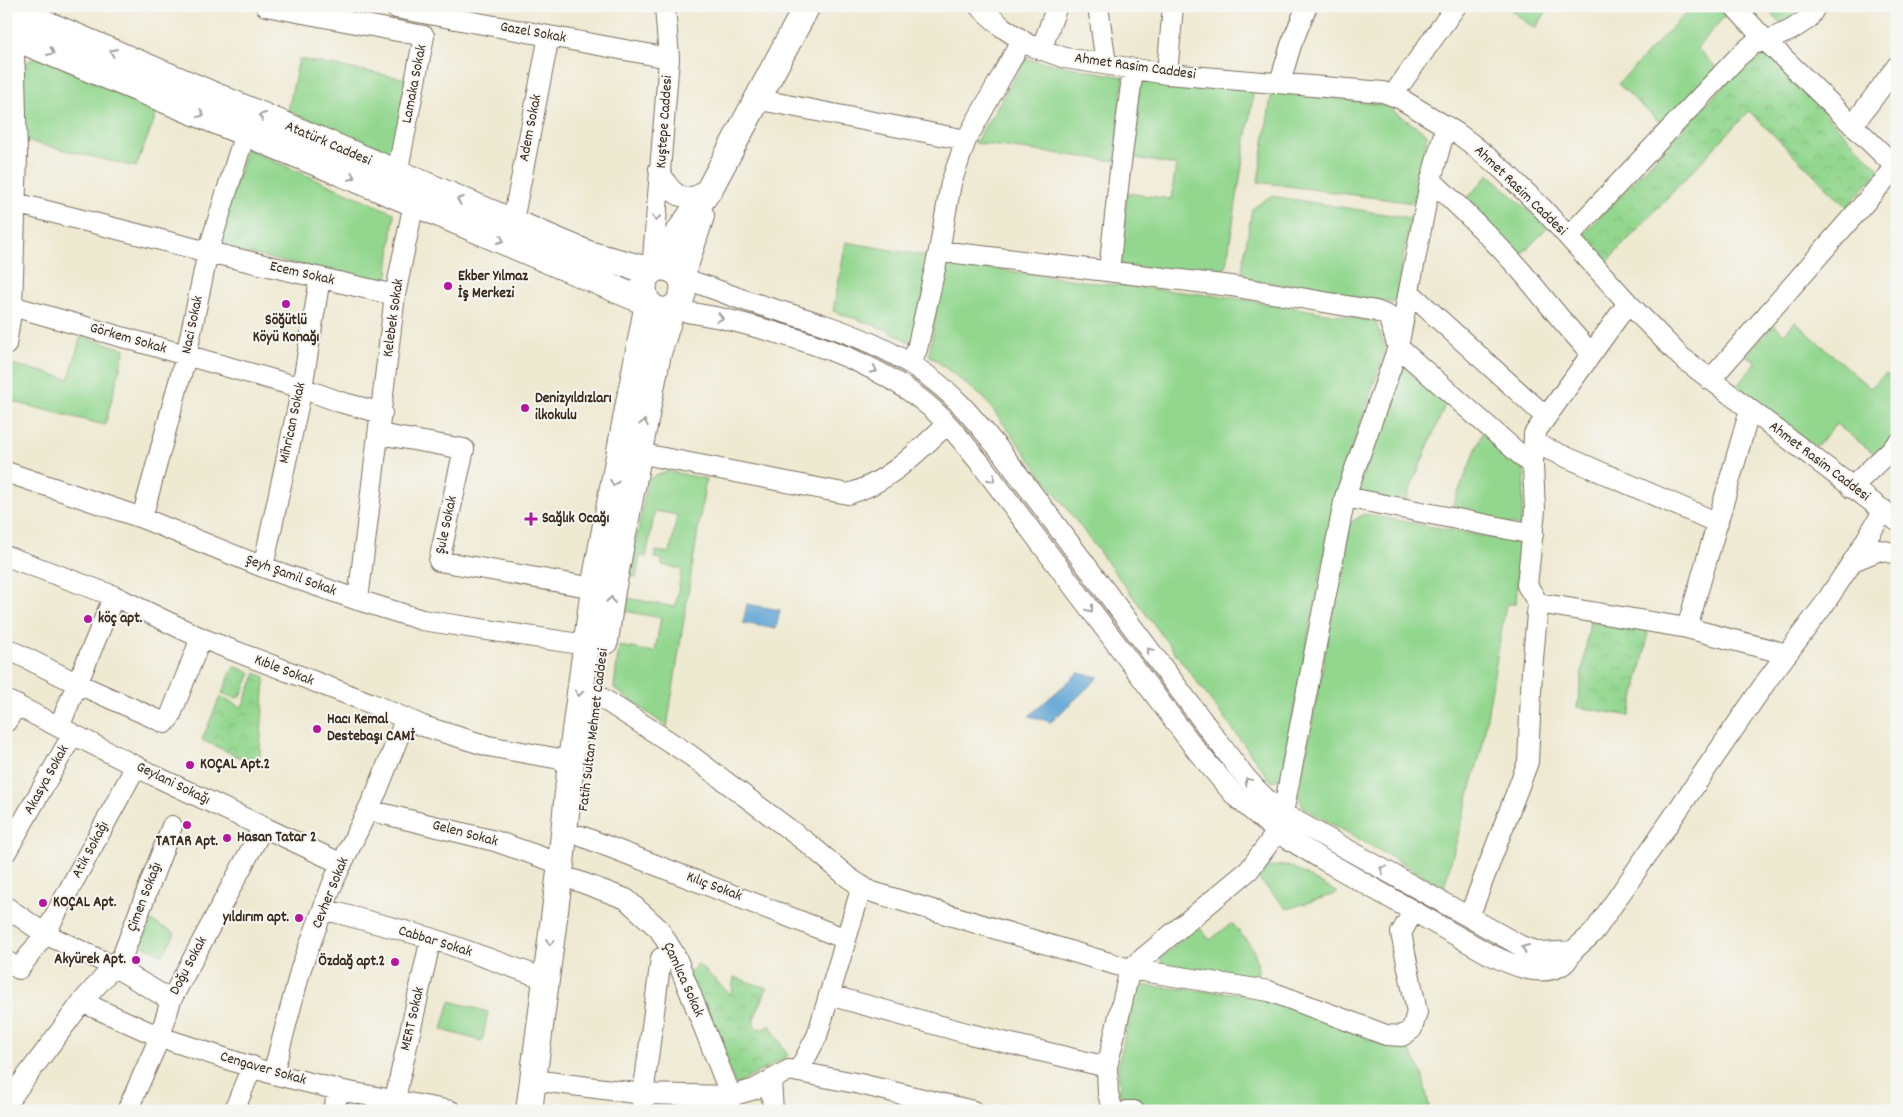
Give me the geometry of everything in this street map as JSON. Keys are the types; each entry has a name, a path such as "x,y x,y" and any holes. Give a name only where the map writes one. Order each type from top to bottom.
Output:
{"main road":[{"path":"665,316 644,296 642,287 645,278 643,268 710,188 807,6"},
{"path":"10,18 245,132 414,202 617,290 665,316"},
{"name":"Atatürk Caddesi","path":"10,18 398,174 593,256 643,268 661,267 688,274"},
{"path":"594,588 649,351 665,316 680,301 683,295 710,188"},
{"name":"Fatih Sultan Mehmet Caddesi","path":"546,1111 541,1081 546,979 568,872 581,836 597,695 612,591 638,454 649,351"},
{"name":"Fatih Sultan Mehmet Caddesi","path":"529,1111 541,1081 568,872 571,760 594,588"}],"street":[{"path":"266,6 424,36"},
{"name":"Kuştepe Caddesi","path":"665,6 669,58 659,169 668,187 682,197 695,197 710,188"},
{"name":"Ahmet Rasim Caddesi","path":"979,6 1002,27 1022,40 1041,50 1065,58 1167,74 1383,92 1402,99 1446,126 1503,170 1543,209 1680,357 1890,516"},
{"path":"1041,50 1057,6"},
{"path":"1098,6 1106,64"},
{"path":"1167,74 1173,6"},
{"path":"1280,82 1291,45 1307,6"},
{"path":"1393,95 1456,6"},
{"path":"1710,380 1896,168 1766,41 1734,6"},
{"path":"1568,237 1738,57 1753,44 1766,41 1791,30 1808,19 1816,6"},
{"name":"Lamaka Sokak","path":"396,7 424,36 398,174"},
{"name":"Gazel Sokak","path":"396,7 669,58"},
{"path":"7,336 12,306 9,281 15,203 11,170 10,18"},
{"name":"Adem Sokak","path":"513,221 548,36"},
{"path":"911,364 939,251 951,183 966,140 1022,40"},
{"path":"1853,125 1897,66"},
{"path":"1109,272 1133,69"},
{"path":"756,99 966,140"},
{"path":"1113,1111 1108,1094 1107,1068 1130,969 1249,870 1276,832 1283,813 1345,497 1398,347 1431,180 1446,126"},
{"name":"Naci Sokak","path":"142,518 186,356 208,252 245,132"},
{"path":"643,268 654,241 659,169"},
{"path":"1431,180 1481,228 1567,327 1592,352"},
{"name":"Kelebek Sokak","path":"358,600 395,295 414,202"},
{"name":"Ecem Sokak","path":"15,203 208,252 395,295"},
{"path":"939,251 1231,286 1376,311 1388,316 1398,347 1533,466"},
{"path":"688,274 728,295 853,334 877,345 911,364 959,403 993,443 1238,768 1255,788 1283,813 1521,946 1534,952 1550,954 1573,951"},
{"name":"Mihrican Sokak","path":"263,567 302,388 320,278"},
{"path":"1409,292 1546,418"},
{"path":"1469,917 1528,762 1532,670 1538,603 1527,585 1535,510 1534,434 1628,303"},
{"name":"Görkem Sokak","path":"12,306 302,388"},
{"path":"665,316 725,320 808,343 848,357 906,389 947,424 981,464 1197,751 1236,797 1276,832 1413,912 1494,956 1519,966 1535,969 1555,968 1565,963 1573,951 1594,932 1853,561 1890,516"},
{"path":"302,388 340,402 382,413"},
{"path":"1687,628 1750,410"},
{"path":"638,454 848,494 861,490 901,466 947,424"},
{"name":"Şule Sokak","path":"379,434 464,449 440,561 594,588"},
{"path":"1534,443 1718,523"},
{"path":"1852,488 1897,444"},
{"name":"Şeyh Şamil Sokak","path":"6,472 142,518 263,567 422,620 586,645"},
{"path":"1345,497 1533,534"},
{"path":"1853,561 1880,550 1897,554"},
{"name":"Kıble Sokak","path":"6,556 114,596 201,638 370,703 423,726 488,746 571,760"},
{"name":"Akasya Sokak","path":"6,852 66,730 76,683 114,596"},
{"path":"1538,603 1687,628 1787,654"},
{"path":"6,648 76,683 165,723 170,717 201,638"},
{"path":"597,695 690,756 869,891 1130,969 1269,991 1386,1035 1402,1036 1412,1029 1417,1012 1401,933 1413,912"},
{"path":"6,722 12,702"},
{"name":"Geylani Sokağı","path":"12,702 136,766 342,864"},
{"name":"Cevher Sokak","path":"273,1074 301,968 323,909 368,810 406,718"},
{"name":"Atik Sokağı","path":"13,965 45,934 136,766"},
{"name":"Gelen Sokak","path":"368,810 495,841 568,872"},
{"name":"Çimen Sokağı","path":"6,1104 82,1002 122,956 172,826"},
{"name":"Doğu Sokak","path":"127,1111 160,1037 171,1000 263,826"},
{"name":"Kılıç Sokak","path":"581,836 846,938"},
{"name":"Çamlıca Sokak","path":"568,872 626,900 659,930 676,957 730,1103"},
{"path":"798,1072 817,1036 862,886"},
{"path":"6,907 45,934 113,966 171,1000"},
{"name":"Cabbar Sokak","path":"323,909 431,938 546,979"},
{"name":"MERT Sokak","path":"395,1099 431,938"},
{"path":"642,1102 661,958 676,957"},
{"path":"828,995 1107,1068"},
{"name":"Cengaver Sokak","path":"82,1002 160,1037 273,1074 339,1090 451,1111"},
{"path":"234,1111 252,1066"},
{"path":"541,1081 642,1102 730,1103 789,1070 860,1084 962,1109"},
{"path":"771,1080 773,1111"},
{"path":"333,1111 339,1090"},
{"path":"1128,1111 1134,1111"}],"green space":[{"path":"1506,6 1550,6 1535,29"},
{"path":"1692,6 1724,6 1729,11 1697,48 1718,69 1664,126 1618,84"},
{"path":"1762,6 1808,6 1782,24"},
{"path":"1755,53 1766,54 1880,170 1847,207 1749,111 1605,264 1580,238"},
{"path":"36,56 158,110 136,167 22,140 22,66"},
{"path":"299,59 407,79 393,154 288,111"},
{"path":"1026,59 1124,77 1115,161 975,143"},
{"path":"1140,77 1254,89 1226,267 1210,276 1121,265 1127,193 1171,199 1176,165 1129,157"},
{"path":"1272,90 1384,105 1427,134 1414,203 1258,182"},
{"path":"246,149 394,213 387,284 217,247"},
{"path":"1489,174 1547,228 1518,258 1463,203"},
{"path":"1271,196 1410,218 1395,303 1247,279 1242,270 1252,209"},
{"path":"846,242 932,257 913,344 885,329 833,311"},
{"path":"952,263 1106,284 1228,297 1375,321 1386,349 1336,493 1281,778 1272,782 984,398 929,355 943,268"},
{"path":"1795,322 1870,388 1886,373 1897,383 1897,433 1875,454 1836,424 1816,447 1735,388 1756,363 1746,355 1774,325 1784,334"},
{"path":"81,336 125,349 105,425 6,400 12,364 69,379"},
{"path":"1408,364 1447,400 1405,502 1360,494 1359,484 1403,366"},
{"path":"1484,430 1521,464 1525,476 1521,526 1450,512"},
{"path":"668,471 706,479 667,727 614,688 619,646 655,652 661,618 625,611 627,598 675,607 682,569 662,565 662,559 654,558 656,551 670,553 677,515 655,511 646,557 640,556 636,577 630,576 647,481 654,476"},
{"path":"1364,514 1520,543 1516,604 1506,604 1482,747 1444,887 1304,808 1298,796 1350,523"},
{"path":"1590,620 1646,627 1648,636 1630,716 1577,707"},
{"path":"234,666 251,673 241,696 235,698 222,693"},
{"path":"256,673 265,677 259,766 202,740 220,697 242,707"},
{"path":"1288,865 1338,893 1287,909 1256,876 1267,867"},
{"path":"151,921 175,933 163,955 140,944"},
{"path":"1232,923 1256,956 1257,983 1161,969 1161,958 1198,926 1210,940"},
{"path":"698,964 729,993 732,992 734,977 767,988 754,1019 754,1025 757,1028 763,1029 770,1025 788,1056 736,1085 687,975"},
{"path":"1135,985 1268,996 1385,1046 1408,1048 1422,1073 1430,1111 1176,1111 1143,1104 1133,1104 1120,1094 1118,1068"},
{"path":"450,1001 488,1012 482,1041 442,1030"}],"water":[{"path":"747,604 780,610 776,629 743,623"},
{"path":"1078,673 1099,677 1051,722 1029,716"}],"place":[{"name":"Ekber Yılmaz İş Merkezi","path":"448,286"},
{"name":"Söğütlü Köyü Konağı","path":"286,304"},
{"name":"Denizyıldızları ilkokulu","path":"525,408"},
{"name":"Sağlık Ocağı","path":"531,519"},
{"name":"köç apt.","path":"88,619"},
{"name":"Hacı Kemal Destebaşı CAMİ","path":"317,729"},
{"name":"KOÇAL Apt.2","path":"190,765"},
{"name":"TATAR Apt.","path":"187,825"},
{"name":"Hasan Tatar 2","path":"227,838"},
{"name":"KOÇAL Apt.","path":"43,903"},
{"name":"yıldırım apt.","path":"299,918"},
{"name":"Akyürek Apt.","path":"136,960"},
{"name":"Özdağ apt.2","path":"395,962"}]}
